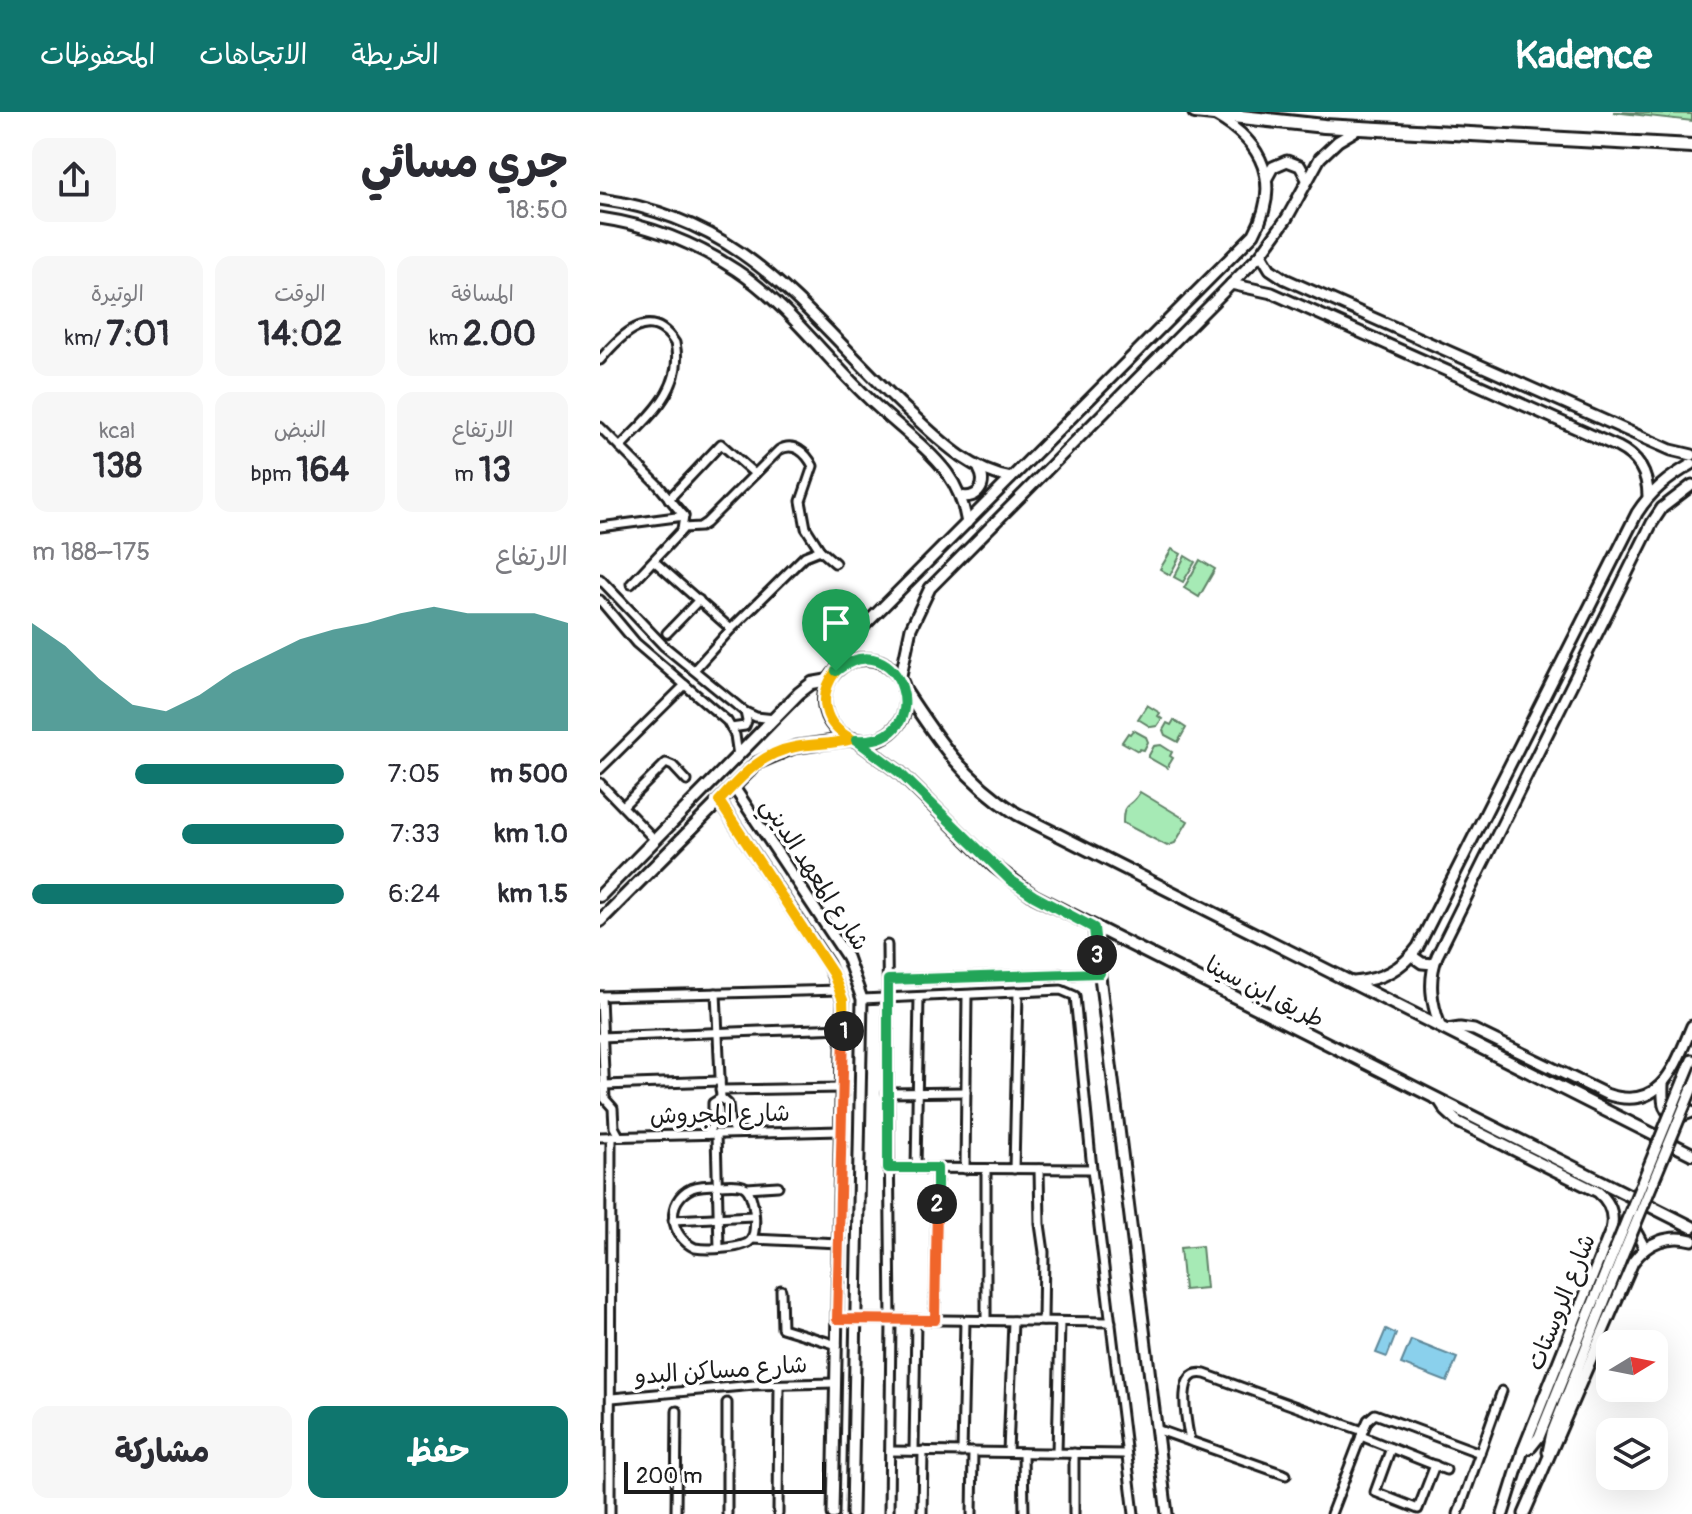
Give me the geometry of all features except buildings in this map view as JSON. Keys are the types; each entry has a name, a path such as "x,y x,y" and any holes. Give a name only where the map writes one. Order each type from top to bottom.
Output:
{"highway":[{"path":"1195,112 1360,128 1692,146"}],"main road":[{"path":"600,896 805,688 832,676 852,661 870,659 888,666 902,684 904,713 890,732 880,738 782,751 757,763 600,921"},
{"path":"832,676 824,700 829,720 842,735 854,740"},
{"name":"طريق ابن سينا","path":"902,684 953,761 1001,803 1034,824 1692,1154"},
{"name":"طريق ابن سينا","path":"854,740 900,773 1009,879 1034,896 1692,1227"}],"street":[{"path":"832,676 841,656 859,631 1245,245 1261,222 1267,194 1264,166 1250,141 1216,116"},
{"path":"902,684 911,628 930,588 1261,254 1287,218 1307,179 1328,149 1360,128"},
{"path":"1267,180 1273,167 1287,161 1300,166 1307,179"},
{"path":"600,199 670,216 723,240 747,256 793,292 913,416 960,457 979,469 1011,478"},
{"path":"600,218 637,225 689,244 714,256 759,287 866,396 938,462 960,496 967,523"},
{"path":"1261,254 1270,269 1285,279 1671,450 1692,455"},
{"path":"1272,293 1275,283 1285,279"},
{"path":"1231,284 1272,293 1626,451 1643,470 1648,496"},
{"path":"600,360 633,327 643,324 662,330 675,343 675,371 667,396 620,447"},
{"path":"600,427 684,516 683,528 631,584"},
{"path":"1626,451 1634,447 1638,435"},
{"path":"669,499 721,444 755,474"},
{"path":"683,528 700,527 706,523 779,450 789,446 797,448 812,463 813,472 801,494 801,511 810,537 835,563"},
{"path":"1354,982 1367,981 1391,972 1412,956 1637,513 1648,496 1692,464"},
{"path":"960,496 971,497 981,490 984,479 979,469"},
{"path":"1692,485 1662,508 1652,523 1434,964 1431,995 1443,1028 1474,1030 1615,1097 1641,1097 1663,1083 1673,1070 1692,1026"},
{"path":"600,527 684,516"},
{"path":"694,670 805,556 820,550"},
{"path":"654,561 731,629"},
{"path":"600,579 650,632 745,712 775,719"},
{"path":"600,600 636,643 721,715 731,728 738,756"},
{"path":"667,633 699,600"},
{"path":"600,769 685,685"},
{"path":"731,728 745,726 745,712"},
{"path":"623,806 666,763 687,781"},
{"path":"600,783 655,840"},
{"name":"شارع المعهد الديني","path":"733,786 847,957 862,999 852,1514"},
{"name":"شارع المعهد الديني","path":"719,801 828,964 840,990 844,1028 833,1514"},
{"path":"1094,928 1167,1514"},
{"path":"887,945 891,1320 889,1514"},
{"path":"1412,956 1422,963 1434,964"},
{"path":"888,980 1100,973"},
{"name":"شارع المعهد الديني","path":"600,996 840,990"},
{"path":"862,999 1061,990 1075,996 1092,1169 1134,1514"},
{"path":"1014,1169 1018,992"},
{"path":"716,993 720,1090 728,1104 730,1124 736,1133"},
{"path":"965,1169 967,995"},
{"path":"600,996 602,1098 613,1109 615,1136 611,1156 610,1514"},
{"path":"916,1168 919,997"},
{"path":"601,1037 844,1028"},
{"path":"1523,1450 1531,1447 1539,1437 1688,1085 1692,1060"},
{"path":"1663,1083 1663,1105 1667,1112 1679,1117 1692,1112"},
{"path":"604,1085 720,1090 842,1088"},
{"path":"719,1248 718,1185 712,1127 713,1103 720,1090"},
{"path":"887,1093 966,1092"},
{"name":"شارع الروستات","path":"1439,1100 1458,1122 1598,1192 1610,1207 1613,1222 1523,1450 1503,1514"},
{"name":"شارع المجروش","path":"600,1137 840,1131"},
{"path":"600,1155 611,1156"},
{"path":"840,1166 858,1166"},
{"path":"888,1168 1092,1169"},
{"path":"935,1320 937,1168"},
{"path":"986,1169 986,1321"},
{"path":"1039,1169 1040,1229 1044,1247 1043,1321"},
{"path":"778,1186 694,1187 683,1194 674,1210 673,1220 678,1234 688,1245 703,1250 746,1244 752,1239 839,1243"},
{"path":"747,1188 753,1199 752,1239"},
{"path":"673,1220 753,1216"},
{"path":"1613,1222 1633,1228 1645,1249 1670,1238 1692,1240"},
{"path":"600,1225 611,1225"},
{"name":"شارع الروستات","path":"1524,1514 1633,1262 1645,1249"},
{"path":"1548,1459 1552,1433 1617,1255"},
{"path":"781,1290 782,1328 837,1345"},
{"path":"837,1319 1111,1322"},
{"path":"916,1320 922,1514"},
{"path":"962,1452 965,1321"},
{"path":"1008,1452 1013,1321"},
{"path":"1057,1453 1060,1322"},
{"path":"600,1328 612,1328"},
{"path":"1190,1441 1185,1393 1191,1375 1199,1372 1362,1434 1446,1470"},
{"name":"شارع مساكن البدو","path":"612,1398 834,1383"},
{"path":"778,1514 779,1385"},
{"path":"1458,1514 1502,1391"},
{"path":"727,1403 727,1514"},
{"path":"676,1514 677,1411"},
{"path":"1343,1514 1332,1512 1371,1416 1379,1414 1480,1453"},
{"path":"1156,1429 1286,1475"},
{"path":"600,1434 612,1434"},
{"path":"835,1446 853,1446"},
{"path":"1391,1448 1375,1492 1418,1509 1435,1465"},
{"path":"890,1451 1126,1454"},
{"path":"972,1514 973,1452"},
{"path":"1023,1453 1024,1514"},
{"path":"1074,1453 1074,1514"}],"green space":[{"path":"1613,112 1692,114 1692,121"},
{"path":"1172,549 1181,554 1170,575 1160,569"},
{"path":"1185,556 1195,562 1183,582 1174,577"},
{"path":"1200,560 1215,569 1199,597 1184,588"},
{"path":"1147,705 1160,713 1158,716 1162,719 1157,726 1151,727 1138,719"},
{"path":"1174,720 1186,728 1178,742 1165,735 1163,730 1167,723 1171,725"},
{"path":"1133,730 1146,737 1148,742 1144,750 1138,751 1122,742"},
{"path":"1161,745 1172,752 1170,756 1173,758 1167,768 1148,757 1154,746"},
{"path":"1140,792 1188,821 1175,843 1167,846 1123,823 1125,808"},
{"path":"1202,1246 1206,1288 1184,1290 1180,1248"}],"water":[{"path":"1386,1329 1396,1334 1387,1357 1376,1353"},
{"path":"1411,1340 1457,1358 1447,1382 1401,1364"}],"route":[{"path":"870,659 895,672 904,689 904,713 890,732 880,738 856,740 900,773 1009,879 1051,906 1094,928 1100,973 888,980 888,1168 937,1168 935,1320 837,1319 843,1000 828,964 719,801 746,771 769,756 795,747 852,739 835,728 825,710 825,690 836,671 852,661 870,659"}]}
